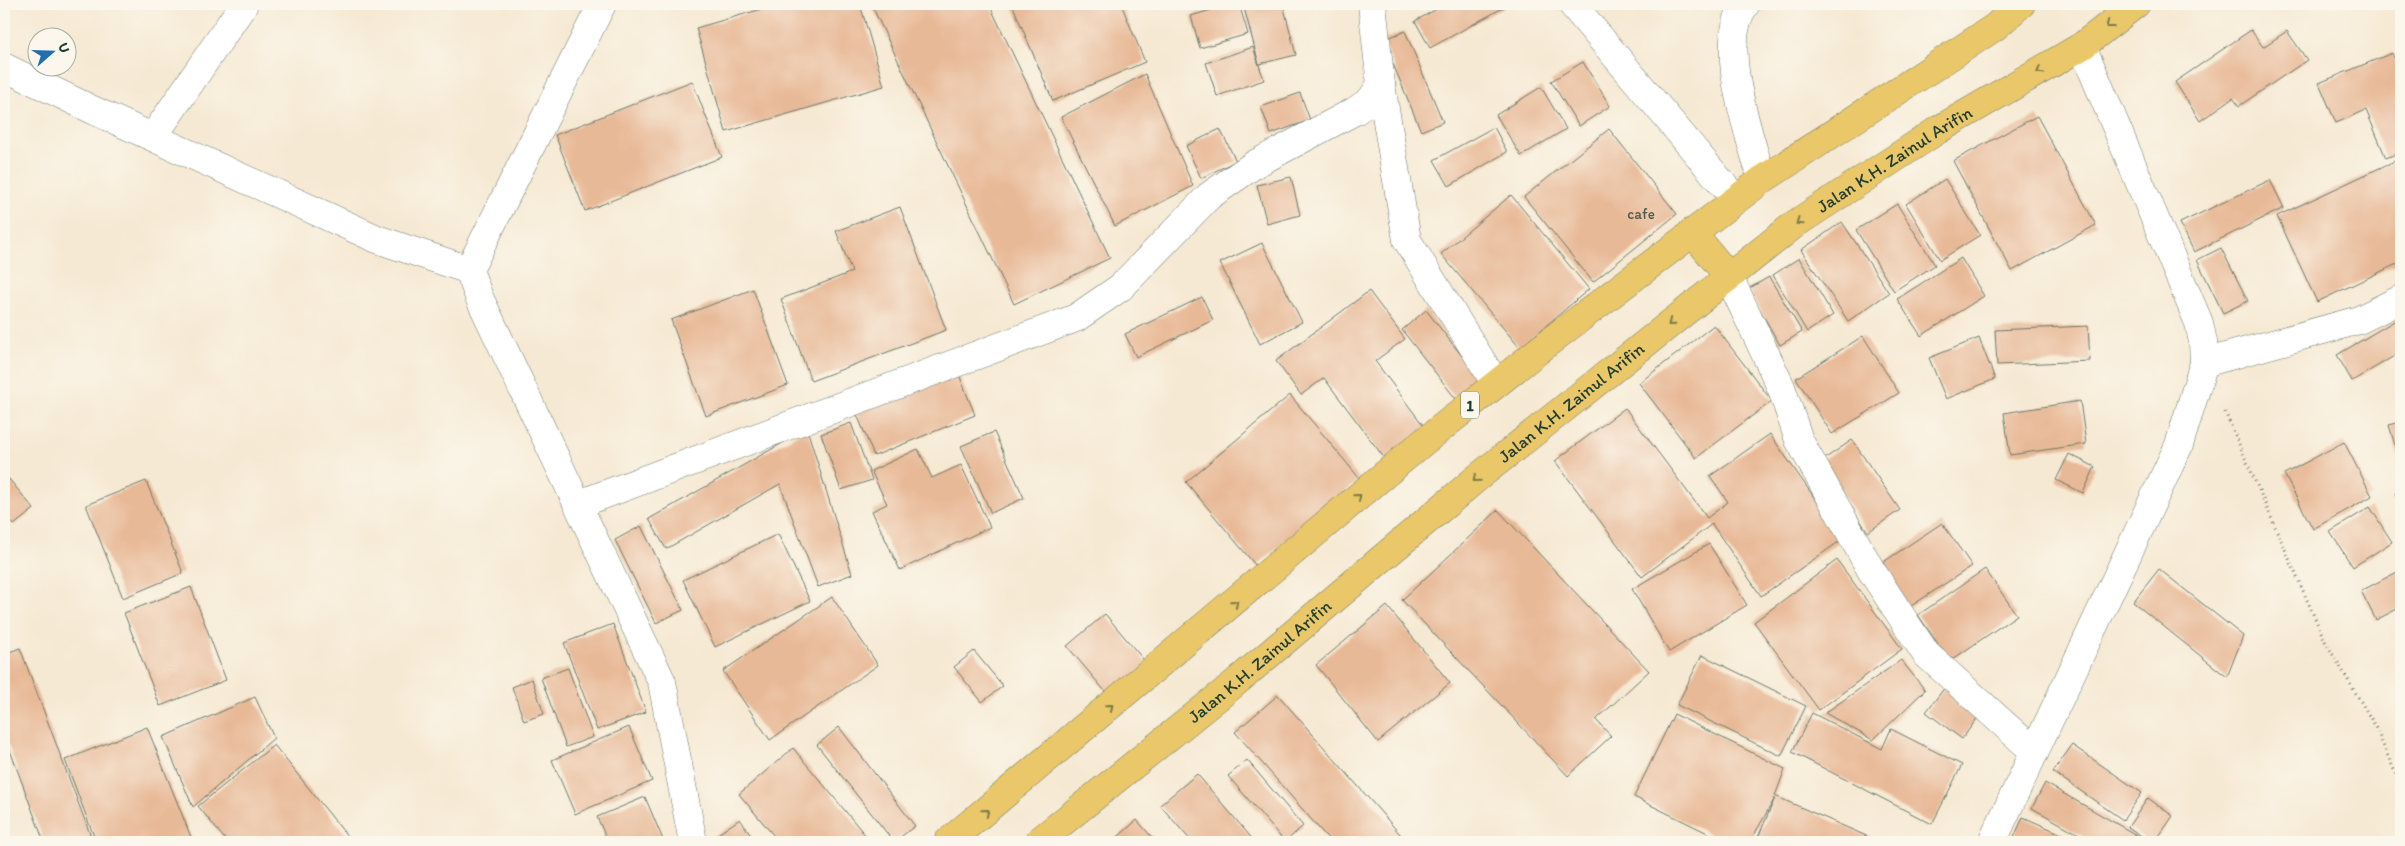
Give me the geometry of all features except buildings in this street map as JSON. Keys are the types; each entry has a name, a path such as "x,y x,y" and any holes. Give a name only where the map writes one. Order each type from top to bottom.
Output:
{"highway":[{"name":"1","path":"948,842 1421,444 1496,384 1762,180 1995,27 2021,4"},
{"name":"Jalan K.H. Zainul Arifin","path":"1038,842 1228,689 1477,478 1795,224 1938,130 2082,46 2136,4"},
{"path":"1692,232 1728,277"}],"street":[{"path":"153,137 244,4"},
{"path":"602,4 469,270 479,297 662,682 693,842"},
{"path":"1372,4 1380,85 1407,240 1496,384"},
{"path":"1572,4 1736,200"},
{"path":"1746,4 1735,26 1732,49 1735,73 1762,180"},
{"path":"1992,842 2178,445 2204,363 2203,342 2199,323 2082,46"},
{"path":"4,67 377,239 469,270"},
{"path":"579,504 1076,318 1121,287 1210,196 1255,164 1356,112 1370,101 1380,85"},
{"path":"1728,277 1781,387 1800,440 1871,570 1926,654 2034,752"},
{"path":"2204,363 2359,320 2401,299"}],"path":[{"path":"2204,363 2325,641 2374,724 2401,786"}]}
